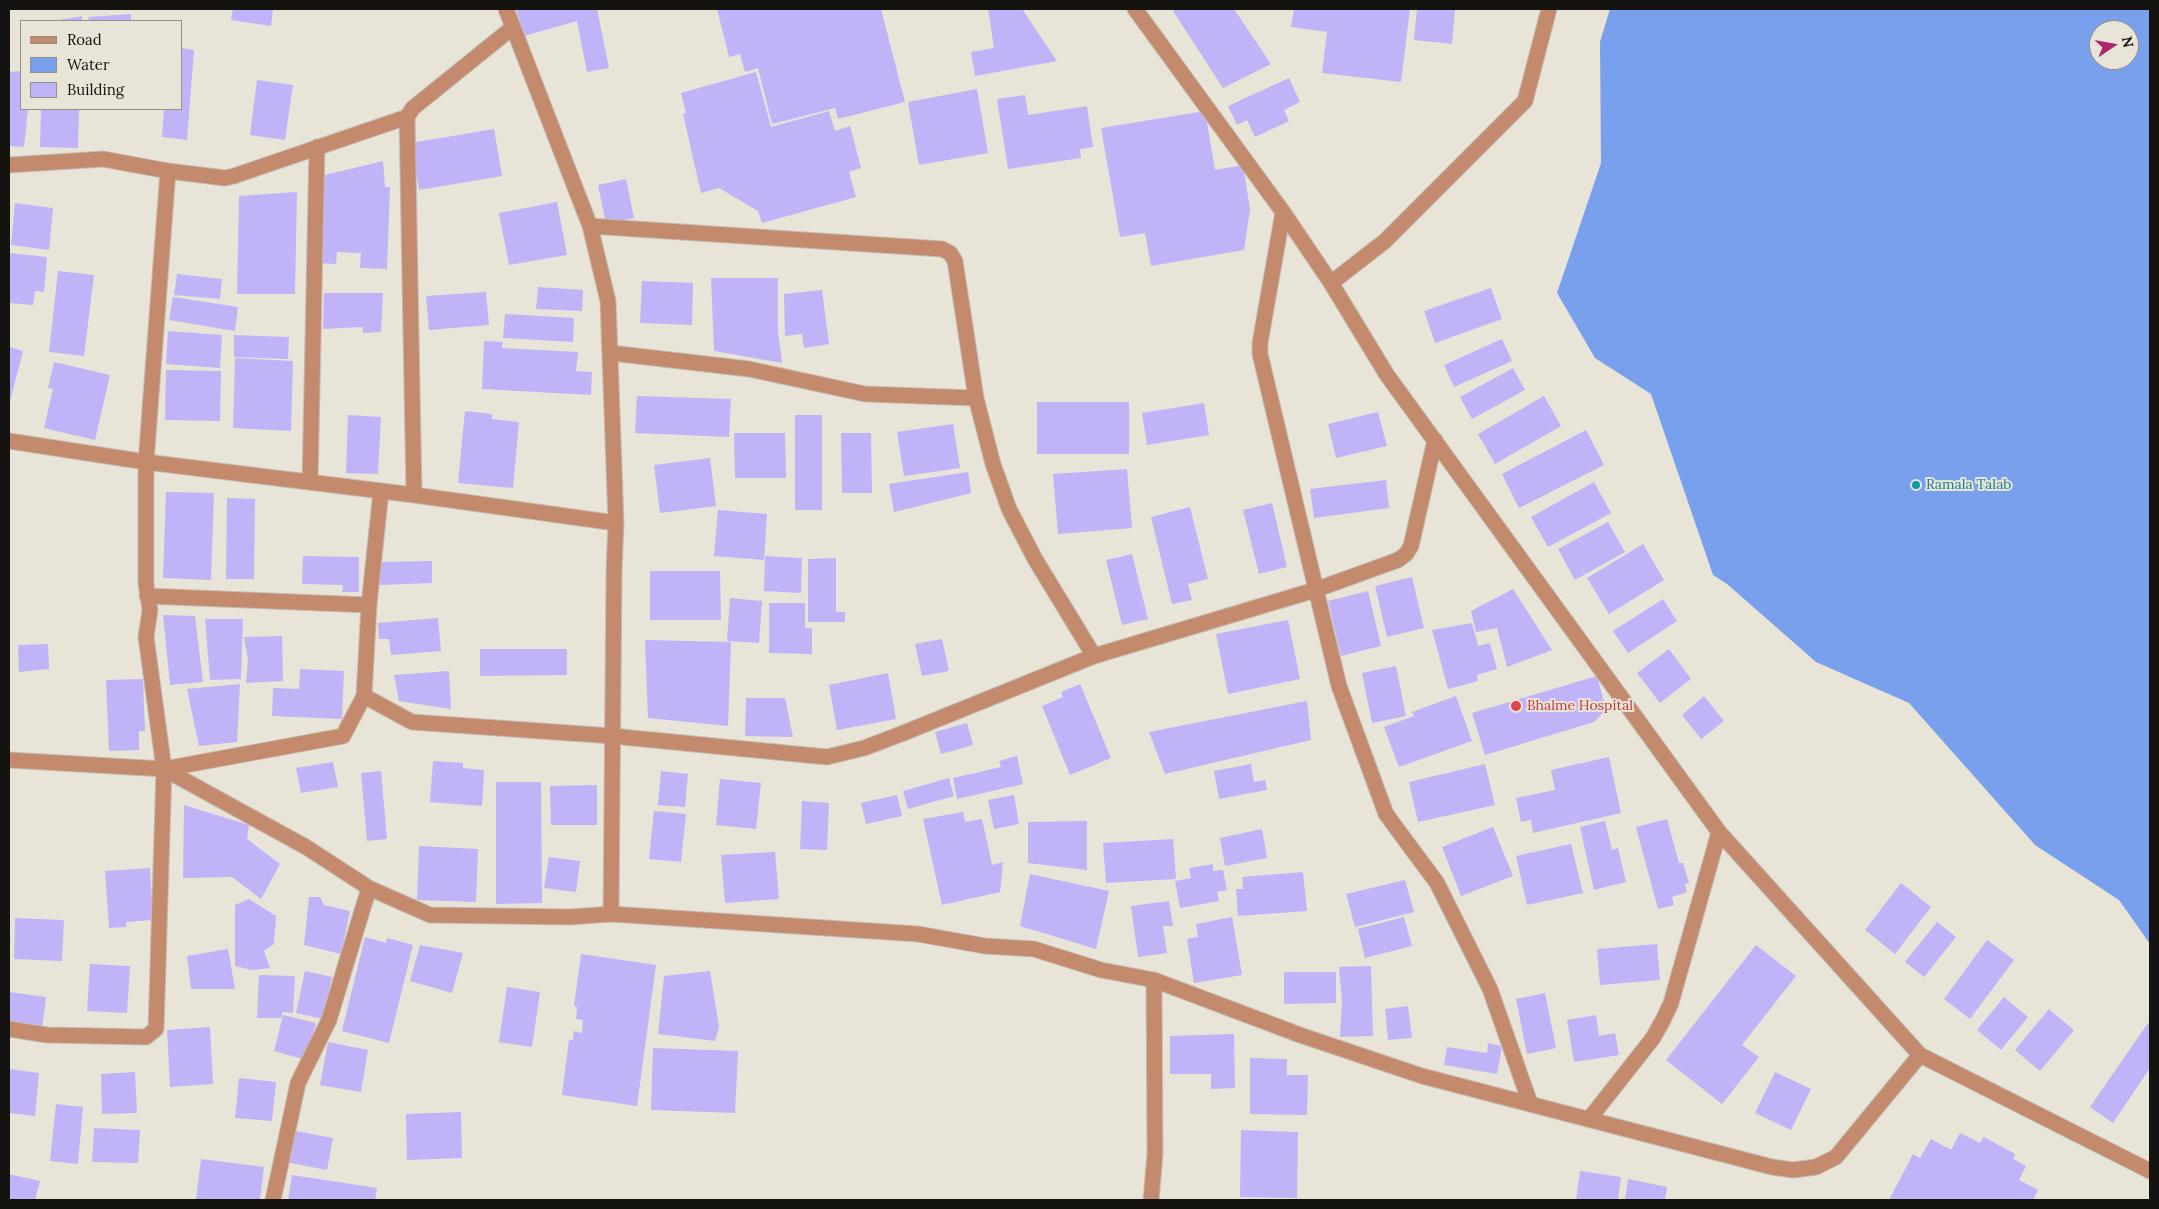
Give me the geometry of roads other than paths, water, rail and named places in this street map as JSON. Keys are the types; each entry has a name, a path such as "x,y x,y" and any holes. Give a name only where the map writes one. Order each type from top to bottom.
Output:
{"street":[{"path":"506,9 590,226 608,301 616,523 611,914"},
{"path":"1135,9 1283,212 1331,283 1387,375 1719,832 1920,1055 2150,1171"},
{"path":"1331,283 1385,242 1525,101 1549,9"},
{"path":"414,495 407,117 413,108 512,28"},
{"path":"9,165 103,159 168,171 225,178 407,117"},
{"path":"310,482 317,147"},
{"path":"9,1029 47,1035 146,1037 156,1029 164,770 146,637 150,610 147,596 146,462 168,171"},
{"path":"1283,212 1260,343 1260,354 1339,686 1386,814 1437,883 1482,972 1530,1103"},
{"path":"590,226 942,249 950,253 955,261 976,398 993,464 1009,509 1035,560 1094,656"},
{"path":"611,353 749,369 864,394 976,398"},
{"path":"364,696 412,722 612,736 827,757 864,748 1094,656 1315,590 1398,560 1406,554 1411,546 1435,440"},
{"path":"9,441 146,462 414,495 616,523"},
{"path":"9,760 164,770 343,736 364,696 369,605 381,491"},
{"path":"147,596 369,605"},
{"path":"164,770 306,847 369,888 430,915 570,917 611,914 918,934 985,946 1034,949 1101,970 1154,980 1300,1035 1422,1076 1590,1118 1772,1167 1793,1170 1816,1167 1836,1157 1920,1055"},
{"path":"1590,1118 1653,1038 1671,1003 1719,832"},
{"path":"273,1200 298,1083 329,1020 369,888"},
{"path":"1151,1200 1156,1147 1154,980"}],"water":[{"name":"Ramala Talab","path":"1610,9 2150,9 2150,944 2119,900 2035,845 1909,703 1816,662 1727,584 1713,575 1651,394 1595,358 1557,293 1601,163 1600,42"}],"place":[{"name":"Ramala Talab","path":"1916,485"},
{"name":"Bhalme Hospital","path":"1516,706"}]}
